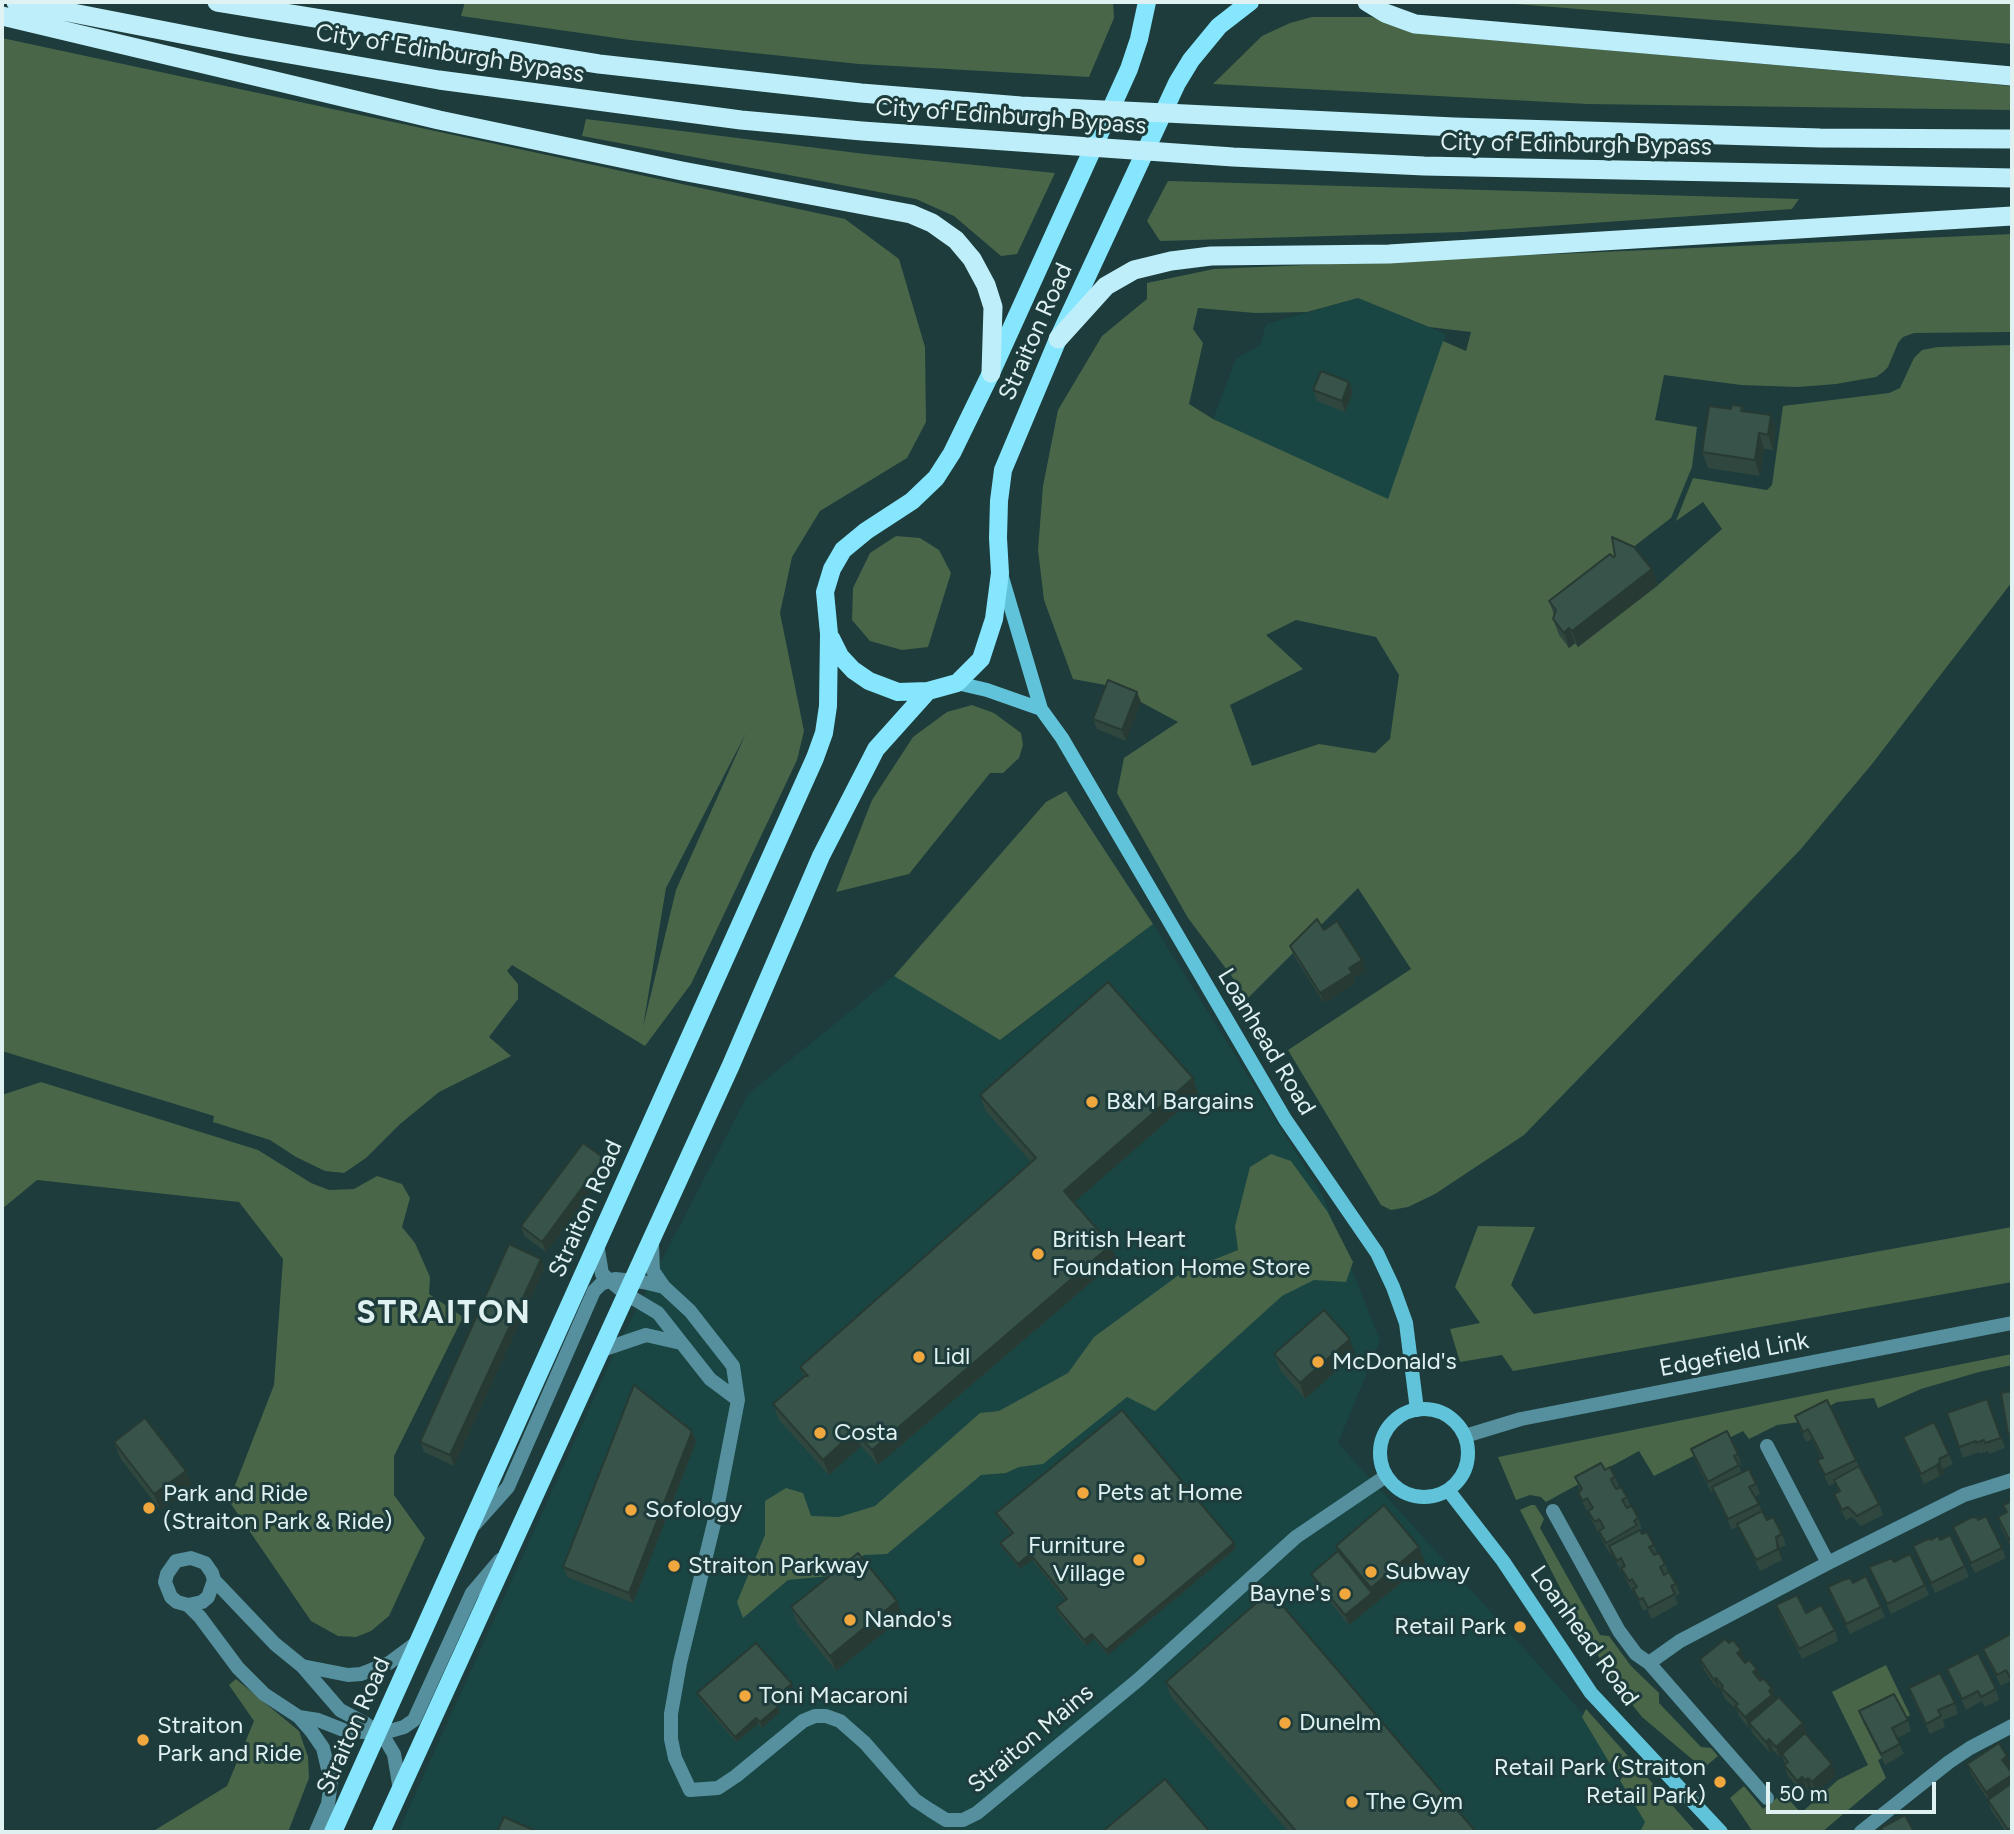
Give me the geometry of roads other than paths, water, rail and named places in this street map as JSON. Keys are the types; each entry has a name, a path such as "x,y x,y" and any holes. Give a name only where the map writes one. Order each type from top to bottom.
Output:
{"highway":[{"name":"City of Edinburgh Bypass","path":"16,2 243,47 439,80 741,120 997,142 1233,157 1561,170 2012,178"},
{"name":"City of Edinburgh Bypass","path":"217,2 600,64 861,93 1021,106 1454,127 1806,138 2012,139"},
{"path":"1367,2 1385,13 1415,23 2012,76"},
{"path":"2,16 439,120 682,171 912,214 932,223 956,240 972,259 986,285 993,307 991,373"},
{"path":"1058,339 1106,286 1134,270 1171,261 1211,256 1389,254 2012,216"}],"main road":[{"name":"Straiton Road","path":"332,1832 815,758 824,733 828,706 829,634 825,592 832,569 843,550 866,531 912,501 936,478 953,453 1129,69 1147,2"},
{"name":"Straiton Road","path":"829,634 840,656 869,681 898,692 928,691 957,683 981,659 994,619 1000,573 999,501 1003,470 1058,339 1177,83 1191,60 1219,26 1250,2"},
{"name":"Loanhead Road","path":"1000,573 1041,709 1062,738 1284,1119 1377,1253 1406,1323 1417,1409"},
{"path":"957,683 987,690 1041,709"},
{"path":"381,1832 731,1065 821,856 876,749 928,691"},
{"path":"1417,1409 1432,1409 1446,1414 1465,1436 1468,1451 1466,1466 1459,1480 1437,1496 1414,1496 1402,1492 1386,1476 1380,1462 1384,1434 1403,1414 1417,1409"},
{"name":"Loanhead Road","path":"1448,1490 1503,1561 1591,1693 1721,1832"}],"street":[{"path":"653,1234 653,1271 664,1287 690,1311 733,1366 738,1401"},
{"path":"597,1244 602,1274 609,1281"},
{"path":"470,1530 508,1487 594,1291 601,1284 615,1279 629,1287 658,1313 710,1379 738,1401"},
{"path":"629,1287 664,1287"},
{"name":"Edgefield Link","path":"1465,1436 1521,1419 2012,1323"},
{"path":"600,1351 646,1335 681,1343"},
{"name":"Straiton Mains","path":"738,1401 715,1519 680,1663 671,1714 671,1739 675,1758 690,1790 718,1788 803,1721 815,1716 826,1716 841,1721 915,1800 946,1820 963,1820 977,1814 1138,1679 1296,1537 1386,1476"},
{"path":"1767,1446 1828,1563"},
{"path":"1649,1663 1680,1641 1828,1563 1964,1495 2012,1480"},
{"path":"1553,1511 1619,1631 1636,1654 1649,1663 1767,1798"},
{"path":"299,1717 318,1720 346,1731 377,1731 404,1727 414,1720 472,1593 511,1548"},
{"path":"214,1580 208,1597 202,1602 188,1605 177,1602 167,1590 170,1567 183,1558 198,1559 209,1567 214,1580 275,1644 302,1666 340,1710 377,1731 385,1739 394,1754 400,1790"},
{"path":"188,1605 251,1682 272,1700 299,1717 323,1748 331,1782 328,1804 316,1832"},
{"path":"302,1666 348,1675 361,1674 388,1663 421,1639"},
{"path":"1861,1832 1948,1762 2012,1726"}],"place":[{"name":"B&M Bargains","path":"1092,1102"},
{"name":"British Heart Foundation Home Store","path":"1038,1254"},
{"name":"Lidl","path":"919,1357"},
{"name":"McDonald's","path":"1318,1362"},
{"name":"Costa","path":"820,1433"},
{"name":"Pets at Home","path":"1083,1493"},
{"name":"Park and Ride (Straiton Park & Ride)","path":"149,1508"},
{"name":"Sofology","path":"631,1510"},
{"name":"Furniture Village","path":"1139,1560"},
{"name":"Straiton Parkway","path":"674,1566"},
{"name":"Subway","path":"1371,1572"},
{"name":"Bayne's","path":"1345,1594"},
{"name":"Nando's","path":"850,1620"},
{"name":"Retail Park","path":"1520,1627"},
{"name":"Toni Macaroni","path":"745,1696"},
{"name":"Dunelm","path":"1285,1723"},
{"name":"Straiton Park and Ride","path":"143,1740"},
{"name":"Retail Park (Straiton Retail Park)","path":"1720,1782"},
{"name":"The Gym","path":"1352,1802"}],"district":[{"name":"STRAITON","path":"444,1314"}]}
